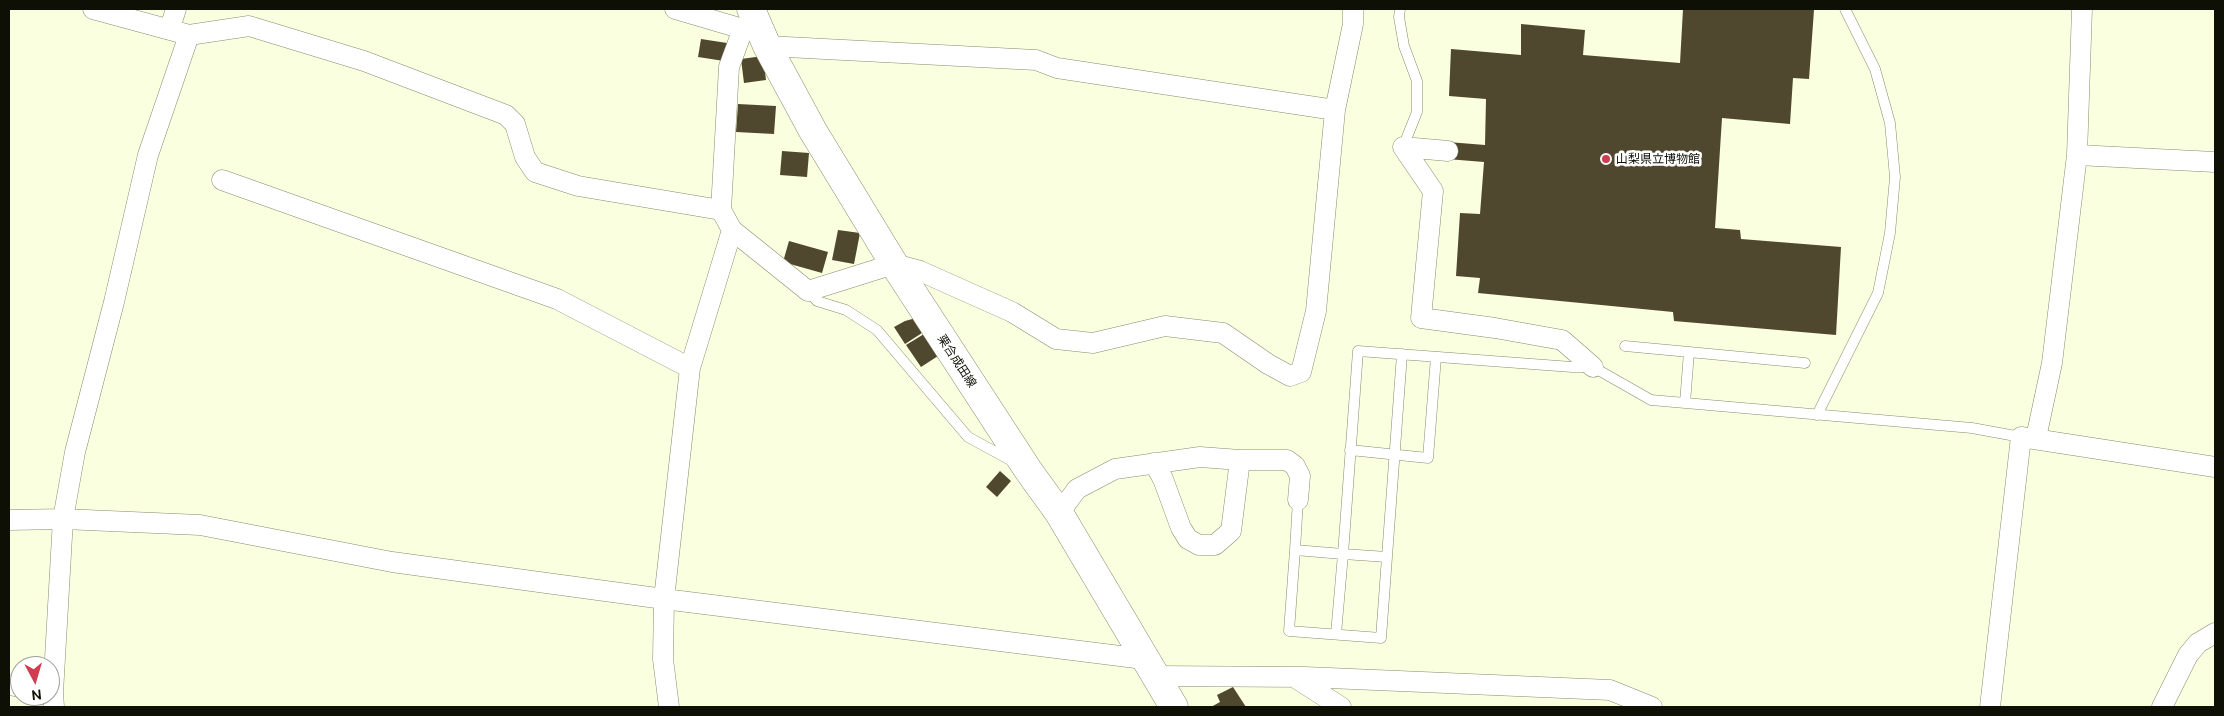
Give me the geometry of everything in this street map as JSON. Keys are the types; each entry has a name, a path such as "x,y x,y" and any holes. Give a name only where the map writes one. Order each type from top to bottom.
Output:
{"main road":[{"name":"栗合成田線","path":"755,29 813,131 894,264 1028,470 1059,513 1149,668 1174,707"}],"street":[{"path":"93,9 170,28 189,35 249,26 364,61 506,115 515,124 525,157 534,172 578,186 721,210"},
{"path":"170,28 176,9"},
{"path":"674,9 755,29 1036,60 1057,68 1335,110"},
{"path":"755,29 729,67 721,210 732,230 808,291 894,264 920,271 1012,312 1056,339 1093,342 1165,326 1223,332 1290,376 1301,372 1316,311 1335,110 1353,24 1353,9"},
{"path":"1990,707 2028,437 2052,363 2077,156 2082,9"},
{"path":"55,656 63,519 76,452 114,302 148,155 189,35"},
{"path":"1403,147 1448,151"},
{"path":"1403,147 1433,191 1421,318 1495,328 1562,340 1593,367"},
{"path":"2077,156 2215,162"},
{"path":"222,180 557,299 690,368"},
{"path":"669,707 663,658 664,599 690,368 732,230"},
{"path":"2028,437 2215,467"},
{"path":"1059,513 1077,489 1116,469 1200,456 1240,460 1286,460 1295,466 1300,476 1298,500"},
{"path":"1154,463 1163,479 1181,528 1188,539 1199,545 1215,545 1231,531 1240,460"},
{"path":"9,520 63,519 200,525 392,562 1149,668 1294,677 1610,690 1652,707"},
{"path":"2162,707 2188,655 2198,643 2215,634"},
{"path":"1294,677 1341,707"}],"lane":[{"path":"1400,9 1399,17 1404,46 1417,82 1417,112 1403,147"},
{"path":"1817,415 1878,293 1890,233 1894,187 1890,123 1875,69 1845,9"},
{"path":"808,291 817,301 846,310 877,330 968,437 1028,470"},
{"path":"1625,346 1805,363"},
{"path":"1336,634 1358,351 1593,367 1651,400 1972,428 2028,437"},
{"path":"1686,403 1689,352"},
{"path":"1298,500 1289,631 1381,638 1402,354"},
{"path":"1350,450 1428,458 1436,357"},
{"path":"1294,550 1387,556"}],"building":[{"path":"1683,9 1814,10 1809,79 1793,78 1790,124 1722,118 1715,228 1740,230 1741,239 1841,247 1836,335 1674,321 1673,312 1478,293 1480,278 1456,276 1460,213 1480,214 1484,162 1447,159 1448,142 1485,145 1486,99 1449,96 1451,49 1521,55 1521,24 1585,30 1583,55 1680,63"},
{"path":"701,39 727,43 724,61 698,57"},
{"path":"763,56 766,80 744,83 741,59"},
{"path":"738,104 776,106 774,134 736,132"},
{"path":"782,151 809,153 807,177 780,175"},
{"path":"838,230 860,233 854,264 832,260"},
{"path":"789,241 828,252 822,273 783,262"},
{"path":"916,318 925,331 905,344 894,327"},
{"path":"924,334 938,356 921,367 906,345"},
{"path":"1000,471 1011,481 997,497 986,487"},
{"path":"1233,687 1246,707 1211,707 1220,702 1217,695"}],"place":[{"name":"山梨県立博物館","path":"1606,159"}]}
